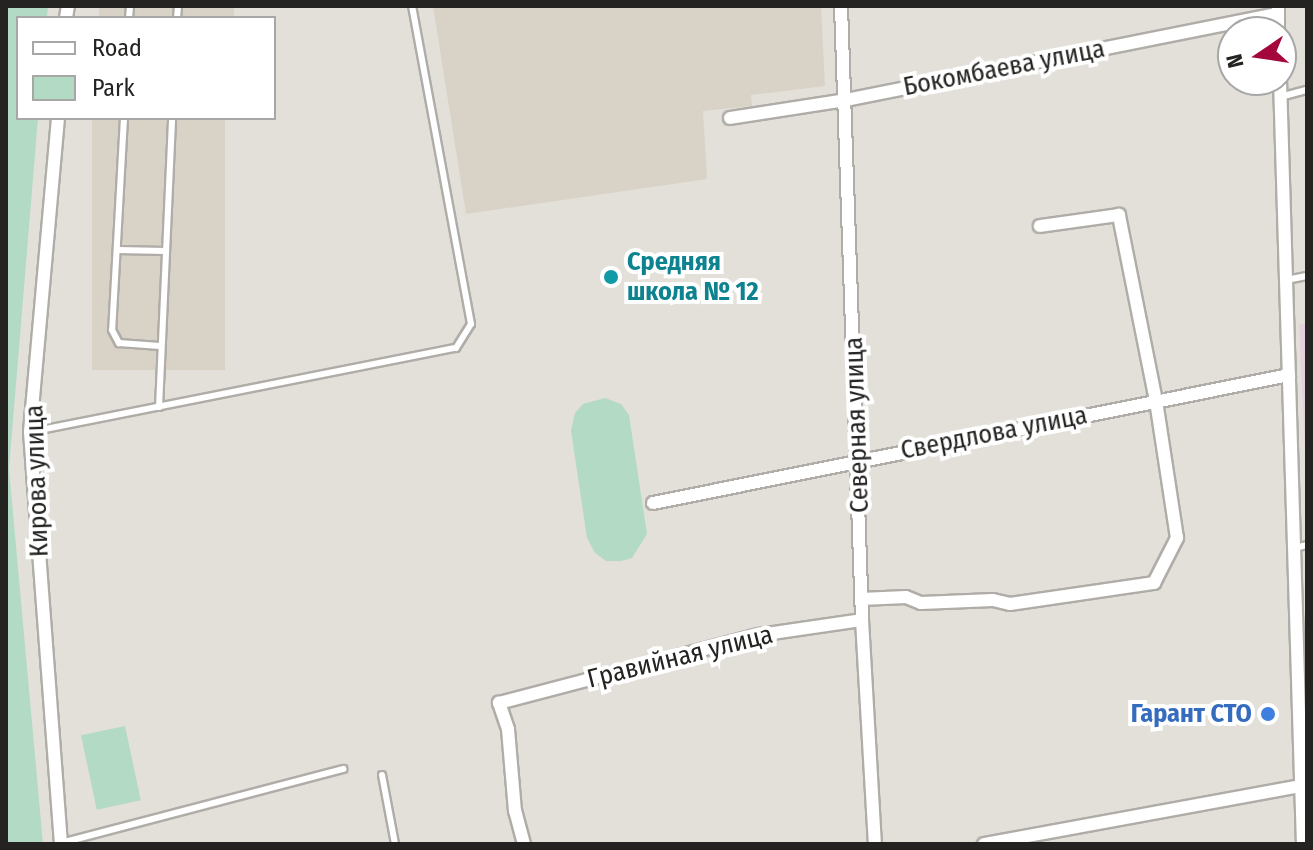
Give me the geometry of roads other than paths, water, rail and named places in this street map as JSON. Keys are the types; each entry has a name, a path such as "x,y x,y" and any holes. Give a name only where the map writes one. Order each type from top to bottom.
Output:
{"street":[{"name":"Северная улица","path":"841,6 859,460 861,599 875,844"},
{"name":"Бокомбаева улица","path":"730,118 846,100 1278,10"},
{"path":"1280,97 1289,375 1300,547 1303,844"},
{"name":"Кирова улица","path":"58,120 30,432 61,844"},
{"path":"861,599 906,597 921,603 993,600 1010,604 1154,583 1177,538 1156,401 1119,215 1040,226"},
{"name":"Свердлова улица","path":"653,503 1289,375"},
{"name":"Гравийная улица","path":"524,844 515,811 508,729 499,703 759,635 862,620"},
{"path":"984,844 1304,786"}],"lane":[{"path":"30,432 456,348 471,324 412,6"},
{"path":"1280,97 1307,90"},
{"path":"124,120 112,335 119,343 160,346"},
{"path":"159,407 172,120"},
{"path":"118,250 165,251"},
{"path":"1286,280 1307,276"},
{"path":"61,844 343,769"},
{"path":"382,775 395,844"}],"place":[{"name":"Средняя школа № 12","path":"611,277"},
{"name":"Гарант СТО","path":"1268,714"}]}
